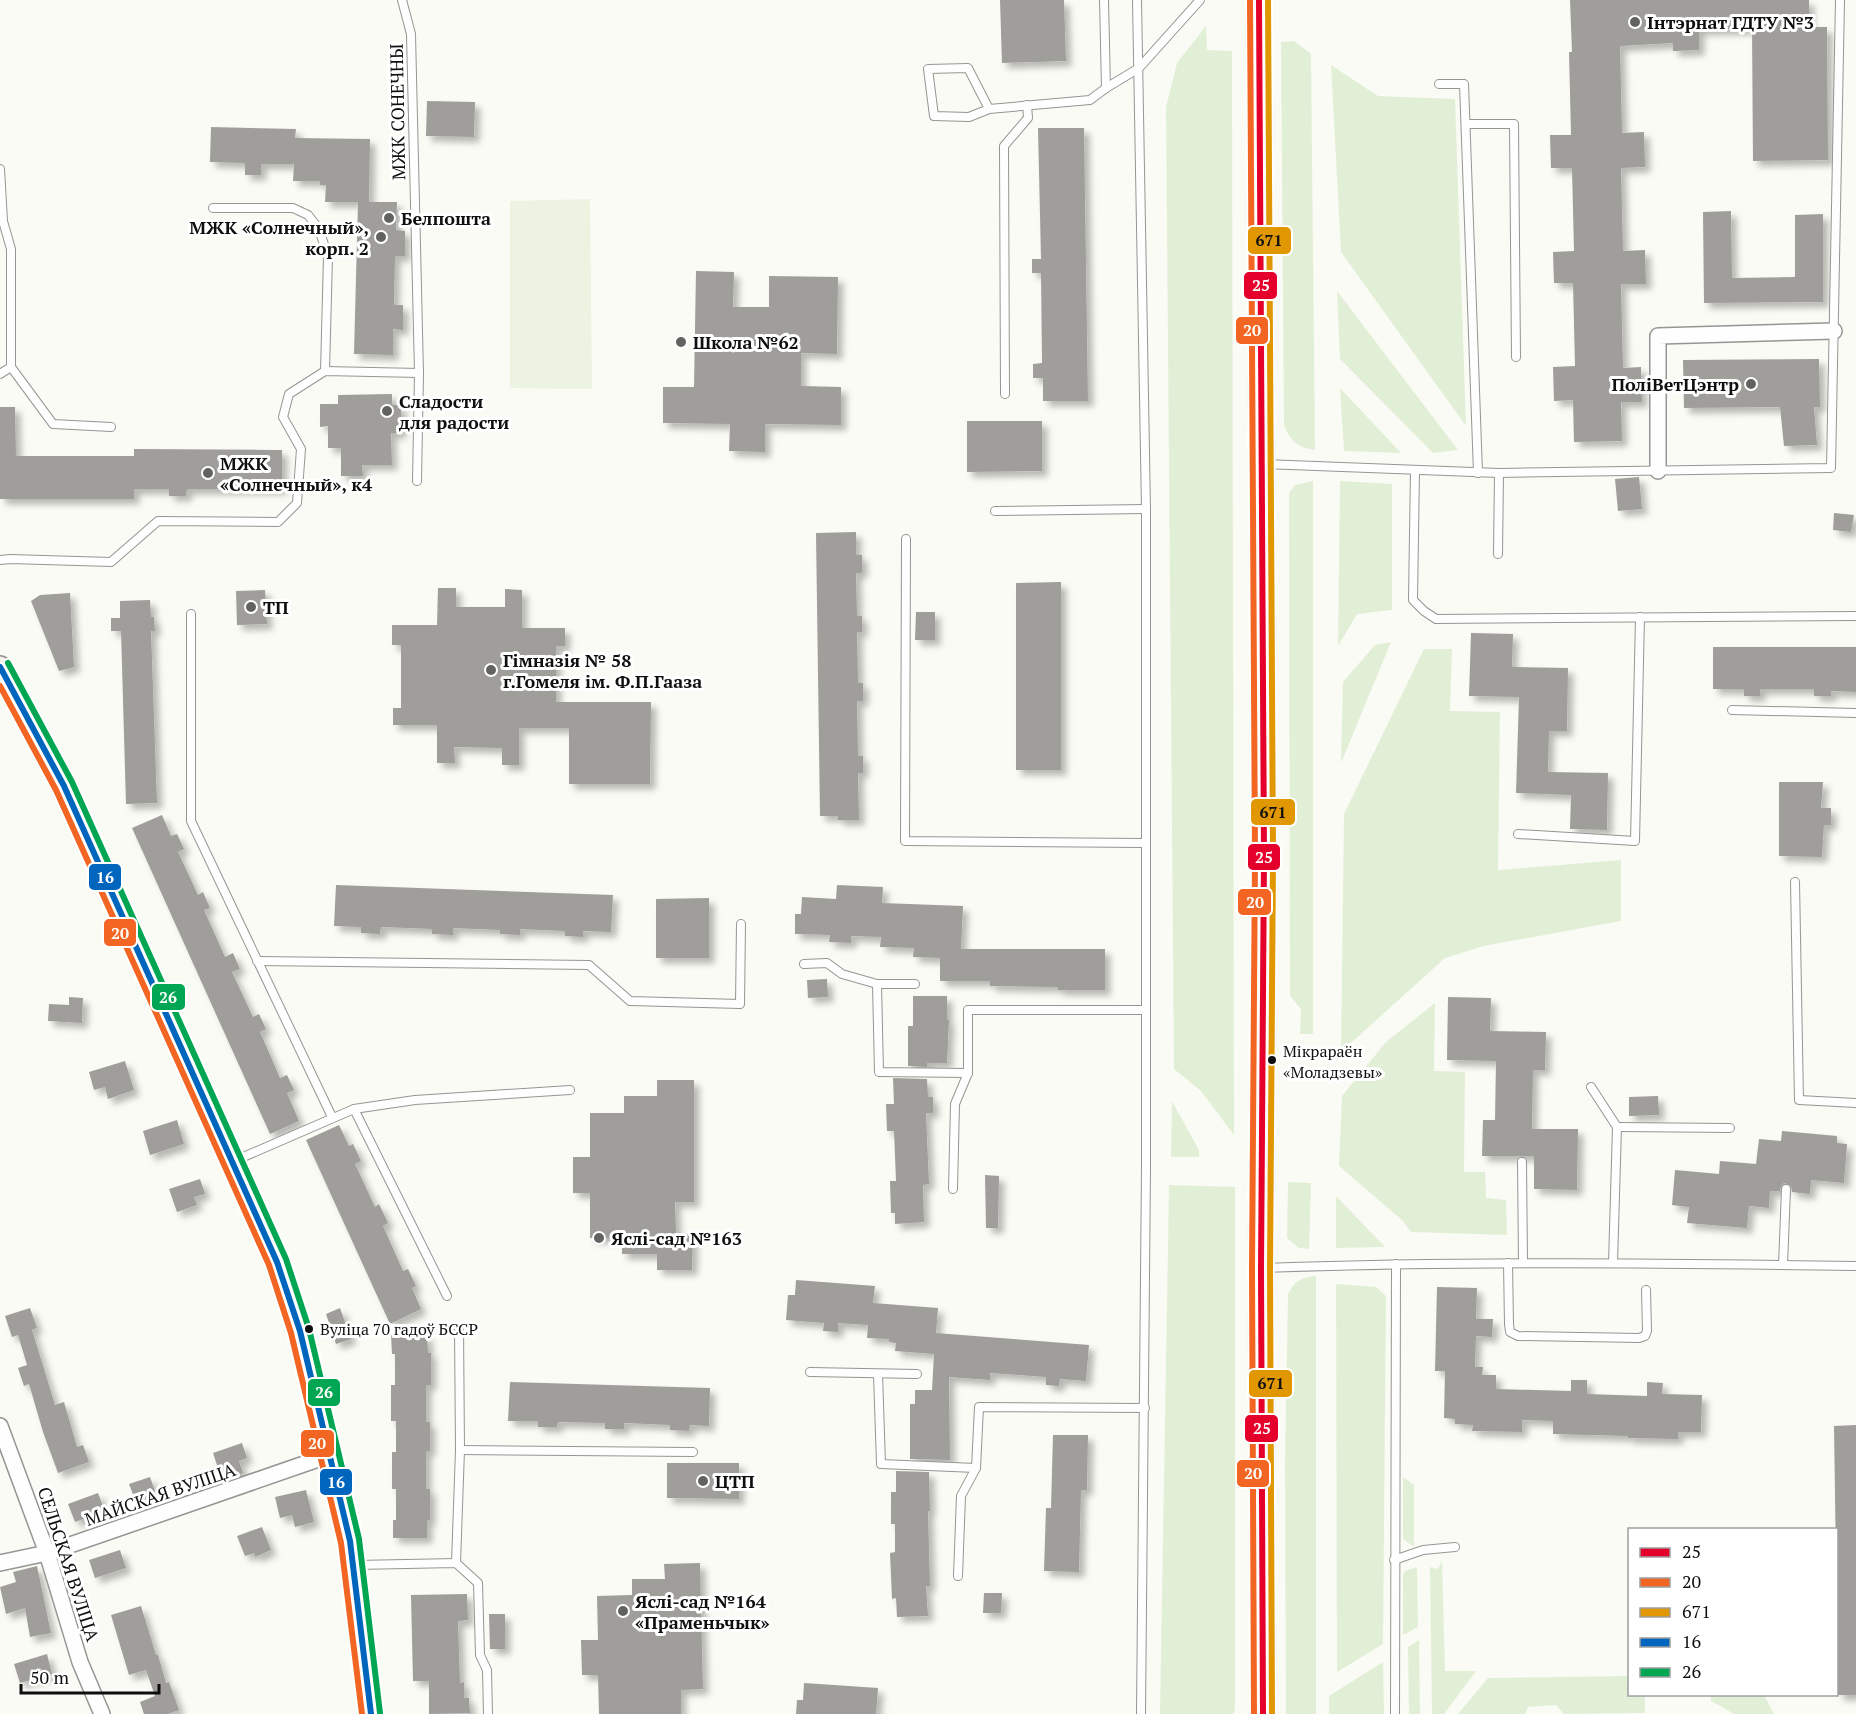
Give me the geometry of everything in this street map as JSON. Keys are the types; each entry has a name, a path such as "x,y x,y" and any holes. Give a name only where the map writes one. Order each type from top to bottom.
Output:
{"main road":[{"path":"1259,0 1264,868 1260,1269 1263,1714"}],"street":[{"path":"1658,471 1658,336 1834,330"},
{"path":"0,667 64,786 277,1262 300,1331 354,1566 371,1714"},
{"name":"СЕЛЬСКАЯ ВУЛІЦА","path":"0,1426 47,1554 80,1662 102,1714"},
{"name":"МАЙСКАЯ ВУЛІЦА","path":"0,1563 47,1554 330,1455"}],"lane":[{"name":"МЖК СОНЕЧНЫ","path":"402,0 411,34 419,374 417,481"},
{"path":"1104,0 1106,88"},
{"path":"1137,0 1146,509 1145,1408 1141,1714"},
{"path":"989,109 968,68 928,69 934,116 969,117 989,109 1090,100 1139,68 1200,0"},
{"path":"1262,464 1478,473 1832,468 1840,0"},
{"path":"1438,84 1464,84 1478,473"},
{"path":"1005,394 1004,146 1028,118 1027,105"},
{"path":"1466,124 1514,124 1516,357"},
{"path":"0,169 3,222 11,249 11,368 53,424 111,428"},
{"path":"213,208 293,208 308,215 319,229 328,257 325,372"},
{"path":"0,374 11,368"},
{"path":"0,560 111,562 158,521 278,522 297,503 300,449 283,417 289,394 325,372 419,374"},
{"path":"1415,470 1413,600 1436,619 1856,616"},
{"path":"1498,554 1499,473"},
{"path":"995,511 1146,509"},
{"path":"906,539 905,841 1145,843"},
{"path":"191,614 191,820 332,1117"},
{"path":"1518,834 1635,841 1640,617"},
{"path":"1732,710 1856,713"},
{"path":"1795,882 1798,1100 1856,1103"},
{"path":"257,961 589,965 630,1001 740,1004 741,924"},
{"path":"804,964 827,963 842,974 877,984 915,984"},
{"path":"877,984 879,1072 968,1073"},
{"path":"953,1189 955,1104 968,1073 968,1010 1146,1010"},
{"path":"1591,1088 1617,1128 1613,1263"},
{"path":"232,1162 354,1109 415,1100 570,1090"},
{"path":"354,1109 447,1296"},
{"path":"1617,1128 1730,1128"},
{"path":"1522,1162 1523,1263"},
{"path":"1783,1265 1786,1189"},
{"path":"1260,1269 1508,1263 1856,1266"},
{"path":"1508,1263 1510,1332 1518,1336 1640,1338 1645,1336 1647,1331 1646,1290"},
{"path":"1395,1714 1396,1264"},
{"path":"456,1563 460,1450 459,1327"},
{"path":"810,1372 917,1374"},
{"path":"878,1374 881,1464 976,1468"},
{"path":"958,1576 961,1496 976,1468 979,1407 1145,1408"},
{"path":"460,1450 693,1452"},
{"path":"1394,1560 1423,1550 1455,1547"},
{"path":"354,1566 381,1563 456,1563 478,1583 480,1655 487,1670 488,1714"}],"green space":[{"path":"1206,26 1207,50 1232,51 1234,1135 1201,1091 1174,1069 1166,107 1177,63"},
{"path":"1294,41 1311,54 1315,450 1295,443 1284,425 1281,42"},
{"path":"1331,65 1378,96 1455,99 1466,426 1341,252"},
{"path":"590,199 592,389 510,388 510,201"},
{"path":"1337,291 1458,450 1433,453 1340,359"},
{"path":"1340,388 1401,453 1344,451"},
{"path":"1313,481 1313,1034 1300,1034 1301,1009 1290,996 1289,493 1295,485"},
{"path":"1340,481 1392,484 1392,610 1357,614 1338,646"},
{"path":"1391,642 1341,763 1343,682 1375,645"},
{"path":"1424,649 1452,649 1450,711 1500,712 1498,870 1621,860 1621,921 1484,946 1445,958 1341,1052 1344,814"},
{"path":"1435,1003 1434,1071 1465,1072 1464,1172 1485,1172 1486,1198 1506,1200 1507,1235 1411,1232 1403,1221 1339,1166 1342,1096 1386,1042"},
{"path":"1172,1101 1199,1150 1199,1157 1171,1157"},
{"path":"1288,1182 1311,1183 1309,1249 1299,1248 1287,1238"},
{"path":"1169,1185 1235,1187 1235,1710 1233,1714 1160,1714"},
{"path":"1336,1196 1385,1247 1336,1248"},
{"path":"1316,1276 1316,1714 1286,1714 1285,1462 1288,1294 1299,1280"},
{"path":"1336,1284 1376,1287 1386,1296 1383,1644 1337,1672"},
{"path":"1403,1477 1414,1485 1414,1547 1403,1539"},
{"path":"1442,1561 1445,1671 1476,1671 1444,1714 1432,1714 1430,1567 1438,1569"},
{"path":"1417,1567 1418,1627 1403,1635 1403,1575 1405,1571"},
{"path":"1419,1640 1420,1714 1409,1714 1408,1647"},
{"path":"1383,1662 1384,1714 1329,1714 1329,1696"},
{"path":"1628,1676 1628,1696 1645,1696 1645,1713 1564,1714 1556,1705 1528,1707 1525,1714 1458,1714 1488,1678"},
{"path":"1711,1696 1765,1696 1774,1714 1734,1714 1711,1701"}],"building":[{"path":"1000,0 1064,0 1066,61 1002,63"},
{"path":"1570,0 1809,0 1809,27 1827,27 1828,160 1753,161 1752,29 1699,30 1699,50 1673,51 1673,43 1620,46 1622,133 1644,132 1645,167 1621,168 1623,251 1645,250 1646,284 1621,284 1623,368 1641,367 1642,402 1621,402 1622,441 1574,442 1573,400 1554,401 1553,367 1575,366 1573,283 1554,283 1553,252 1574,251 1572,168 1551,168 1550,135 1571,135"},
{"path":"427,101 475,102 474,137 426,136"},
{"name":"МЖК «Солнечный», корп. 2","path":"211,127 296,129 295,138 370,139 369,202 397,202 396,230 405,231 405,256 395,256 394,305 403,305 403,330 393,329 393,355 354,354 358,202 325,202 326,185 320,185 320,181 293,181 294,164 261,164 261,175 245,175 245,163 210,162"},
{"path":"1038,128 1084,128 1088,401 1043,401 1043,378 1033,378 1033,364 1042,363 1041,273 1032,273 1032,259 1041,259"},
{"path":"1731,211 1732,278 1795,277 1795,215 1823,214 1823,302 1704,303 1703,212"},
{"path":"696,271 734,272 733,307 769,307 769,276 838,277 837,354 801,353 801,386 841,387 841,425 765,424 765,452 729,451 730,424 663,423 663,387 694,387"},
{"name":"ПоліВетЦэнтр","path":"1819,359 1820,407 1814,407 1817,445 1784,446 1780,407 1684,408 1683,360"},
{"path":"392,394 392,405 401,405 401,433 391,433 392,465 362,465 363,476 341,476 341,448 328,448 328,426 320,427 320,404 338,404 338,395"},
{"path":"0,407 15,407 16,456 134,456 134,449 282,450 282,489 187,489 186,496 169,496 169,489 134,489 134,499 0,499"},
{"path":"967,421 1042,421 1042,471 967,472"},
{"path":"1639,477 1642,509 1618,511 1615,479"},
{"path":"1834,513 1854,515 1851,532 1833,530"},
{"path":"856,532 856,555 862,555 862,573 856,573 857,616 862,616 862,632 857,632 858,683 863,683 863,701 857,701 858,756 863,756 863,773 858,773 859,820 838,820 838,816 820,816 816,533"},
{"path":"1061,582 1061,770 1016,770 1016,583"},
{"path":"438,588 456,588 456,607 505,607 505,589 522,590 522,628 565,628 565,646 556,646 556,702 651,702 650,784 569,784 569,728 519,728 519,765 502,765 502,748 454,747 455,763 437,763 437,725 393,725 393,708 401,708 401,645 392,645 392,625 437,625"},
{"name":"ТП","path":"265,590 267,624 237,625 236,591"},
{"path":"70,593 74,667 59,671 31,601 40,595"},
{"path":"150,600 155,631 151,631 157,803 126,804 121,631 111,631 111,618 120,618 120,601"},
{"path":"916,612 935,612 935,640 915,640"},
{"path":"1471,633 1513,634 1512,667 1568,668 1567,731 1549,731 1548,772 1608,773 1607,830 1570,829 1571,795 1516,793 1519,697 1469,696"},
{"path":"1713,647 1856,647 1856,692 1831,691 1831,696 1814,696 1814,689 1760,689 1760,696 1744,696 1744,689 1713,689"},
{"path":"1779,782 1823,782 1821,808 1831,808 1831,825 1824,825 1822,857 1779,856"},
{"path":"162,815 171,836 177,834 184,849 178,852 198,895 203,892 210,908 204,910 225,957 233,953 240,969 232,972 253,1017 259,1014 266,1029 260,1032 280,1078 287,1075 294,1090 287,1093 299,1121 270,1134 132,828"},
{"path":"336,885 613,895 611,932 583,931 583,937 565,936 565,931 520,929 520,935 500,934 500,930 453,928 453,935 432,934 432,929 381,927 380,934 361,933 361,927 334,926"},
{"path":"837,885 883,887 882,903 963,906 961,949 1105,949 1105,990 990,986 990,981 940,981 940,958 913,957 914,948 880,947 881,937 851,936 851,943 829,942 830,935 795,934 795,914 801,914 802,897 836,899"},
{"path":"709,898 709,958 656,958 656,899"},
{"path":"827,979 828,997 808,998 807,980"},
{"path":"913,996 947,996 947,1020 949,1020 947,1063 927,1063 927,1067 908,1066 908,1026 913,1026"},
{"path":"69,997 83,998 82,1023 48,1021 49,1004 69,1005"},
{"path":"1448,997 1491,998 1490,1031 1546,1032 1545,1070 1533,1070 1532,1129 1578,1129 1577,1190 1534,1189 1534,1156 1482,1156 1483,1120 1495,1120 1496,1061 1447,1060"},
{"path":"125,1061 134,1090 108,1099 105,1087 94,1090 89,1072"},
{"path":"893,1078 927,1079 928,1097 933,1097 933,1113 926,1113 929,1184 923,1185 924,1222 895,1224 895,1213 891,1213 890,1181 896,1181 894,1131 887,1131 886,1104 894,1104"},
{"path":"657,1080 694,1080 694,1202 675,1202 676,1233 693,1234 692,1270 657,1270 657,1254 622,1254 622,1238 590,1238 590,1193 573,1193 573,1157 590,1157 590,1113 624,1113 624,1096 657,1096"},
{"path":"1658,1096 1659,1115 1629,1116 1629,1097"},
{"path":"177,1120 184,1144 150,1155 143,1131"},
{"path":"339,1125 349,1146 353,1144 361,1161 355,1164 375,1207 379,1204 388,1223 383,1226 403,1271 408,1269 416,1286 412,1288 421,1309 390,1324 306,1140"},
{"path":"1782,1131 1837,1136 1837,1143 1847,1144 1844,1183 1811,1180 1810,1194 1792,1192 1791,1186 1784,1183 1780,1191 1770,1191 1769,1208 1749,1206 1747,1228 1687,1223 1689,1207 1672,1205 1675,1170 1719,1174 1720,1161 1756,1164 1759,1139 1781,1141"},
{"path":"985,1175 999,1176 998,1228 986,1228"},
{"path":"200,1179 205,1194 194,1197 197,1205 177,1212 169,1189"},
{"path":"796,1280 875,1286 873,1303 938,1308 936,1333 1089,1345 1086,1381 1060,1379 1059,1386 1046,1385 1046,1377 990,1373 990,1380 949,1377 950,1460 910,1459 910,1404 915,1404 915,1390 932,1390 934,1354 895,1351 896,1343 889,1342 889,1339 867,1338 868,1325 838,1323 838,1332 823,1331 824,1323 786,1320 788,1295 795,1295"},
{"path":"1437,1287 1477,1288 1476,1319 1493,1319 1492,1337 1476,1336 1475,1367 1483,1367 1482,1375 1496,1375 1496,1389 1571,1391 1571,1380 1587,1380 1587,1394 1647,1396 1647,1382 1663,1383 1662,1394 1702,1395 1701,1432 1678,1432 1678,1439 1553,1434 1553,1421 1522,1420 1522,1432 1472,1431 1473,1425 1455,1424 1455,1419 1444,1418 1445,1371 1435,1371"},
{"path":"30,1308 37,1328 32,1330 55,1405 64,1402 77,1447 83,1445 89,1462 58,1473 29,1384 24,1386 18,1368 27,1365 18,1335 12,1337 5,1316"},
{"path":"340,1308 351,1339 336,1344 326,1314"},
{"path":"391,1335 427,1335 428,1353 431,1353 431,1385 426,1385 426,1422 430,1422 430,1451 426,1451 426,1489 430,1489 430,1520 427,1520 427,1538 393,1538 393,1520 396,1520 396,1489 392,1489 392,1452 396,1452 396,1421 391,1421 391,1385 395,1385 395,1354 392,1354"},
{"path":"510,1382 710,1388 709,1426 690,1425 689,1431 670,1430 670,1425 624,1423 624,1429 605,1429 605,1423 558,1422 557,1427 538,1427 538,1421 508,1421"},
{"path":"1856,1425 1856,1695 1838,1695 1838,1528 1836,1528 1834,1426"},
{"path":"1053,1435 1088,1435 1087,1490 1081,1490 1079,1572 1044,1571 1046,1508 1051,1508"},
{"path":"242,1443 247,1458 239,1461 243,1473 222,1480 213,1453"},
{"name":"ЦТП","path":"667,1463 739,1463 739,1499 667,1498"},
{"path":"896,1471 929,1472 930,1586 926,1586 928,1616 897,1617 896,1598 892,1599 890,1553 895,1552 895,1524 891,1524 891,1492 896,1492"},
{"path":"150,1477 156,1494 136,1502 129,1484"},
{"path":"306,1490 314,1522 295,1527 292,1515 280,1518 275,1497"},
{"path":"98,1493 105,1511 75,1522 68,1504"},
{"path":"262,1527 271,1550 255,1557 254,1553 245,1556 237,1536"},
{"path":"120,1550 126,1568 95,1578 89,1560"},
{"path":"700,1563 703,1689 681,1690 681,1714 599,1714 598,1675 582,1675 581,1640 598,1640 597,1596 632,1595 632,1579 665,1579 664,1564"},
{"path":"37,1566 51,1633 30,1637 25,1608 6,1614 0,1587 16,1582 13,1572"},
{"path":"984,1593 1002,1593 1001,1613 983,1613"},
{"path":"467,1594 468,1620 458,1621 460,1683 464,1682 464,1698 469,1698 470,1713 429,1714 429,1681 413,1681 411,1595"},
{"path":"141,1606 166,1683 169,1682 179,1710 168,1714 144,1714 140,1702 155,1696 146,1670 129,1675 111,1615"},
{"path":"489,1614 505,1614 505,1649 490,1649"},
{"path":"47,1654 52,1674 20,1683 14,1664"},
{"path":"804,1683 878,1688 876,1714 796,1714 797,1700 803,1700"}],"transit line":[{"name":"20","path":"1250,0 1255,856 1252,1269 1254,1714"},
{"name":"25","path":"1259,0 1264,856 1261,1269 1263,1714"},
{"name":"671","path":"1268,0 1273,856 1270,1269 1272,1714"},
{"name":"26","path":"8,663 72,782 286,1259 309,1329 359,1539 380,1713"},
{"name":"16","path":"0,667 64,786 277,1262 300,1331 350,1541 371,1714"},
{"name":"20","path":"0,686 56,790 269,1265 291,1333 341,1543 362,1714"}],"place":[{"name":"Інтэрнат ГДТУ №3","path":"1635,22"},
{"name":"Белпошта","path":"389,218"},
{"name":"МЖК «Солнечный», корп. 2","path":"381,237"},
{"name":"Школа №62","path":"681,342"},
{"name":"ПоліВетЦэнтр","path":"1751,384"},
{"name":"Сладости для радости","path":"387,411"},
{"name":"МЖК «Солнечный», к4","path":"208,473"},
{"name":"ТП","path":"251,607"},
{"name":"Гімназія № 58 г.Гомеля ім. Ф.П.Гааза","path":"491,670"},
{"name":"Мікрараён «Моладзевы»","path":"1272,1060"},
{"name":"Яслі-сад №163","path":"599,1238"},
{"name":"Вуліца 70 гадоў БССР","path":"309,1329"},
{"name":"ЦТП","path":"703,1481"},
{"name":"Яслі-сад №164 «Праменьчык»","path":"623,1611"}]}
